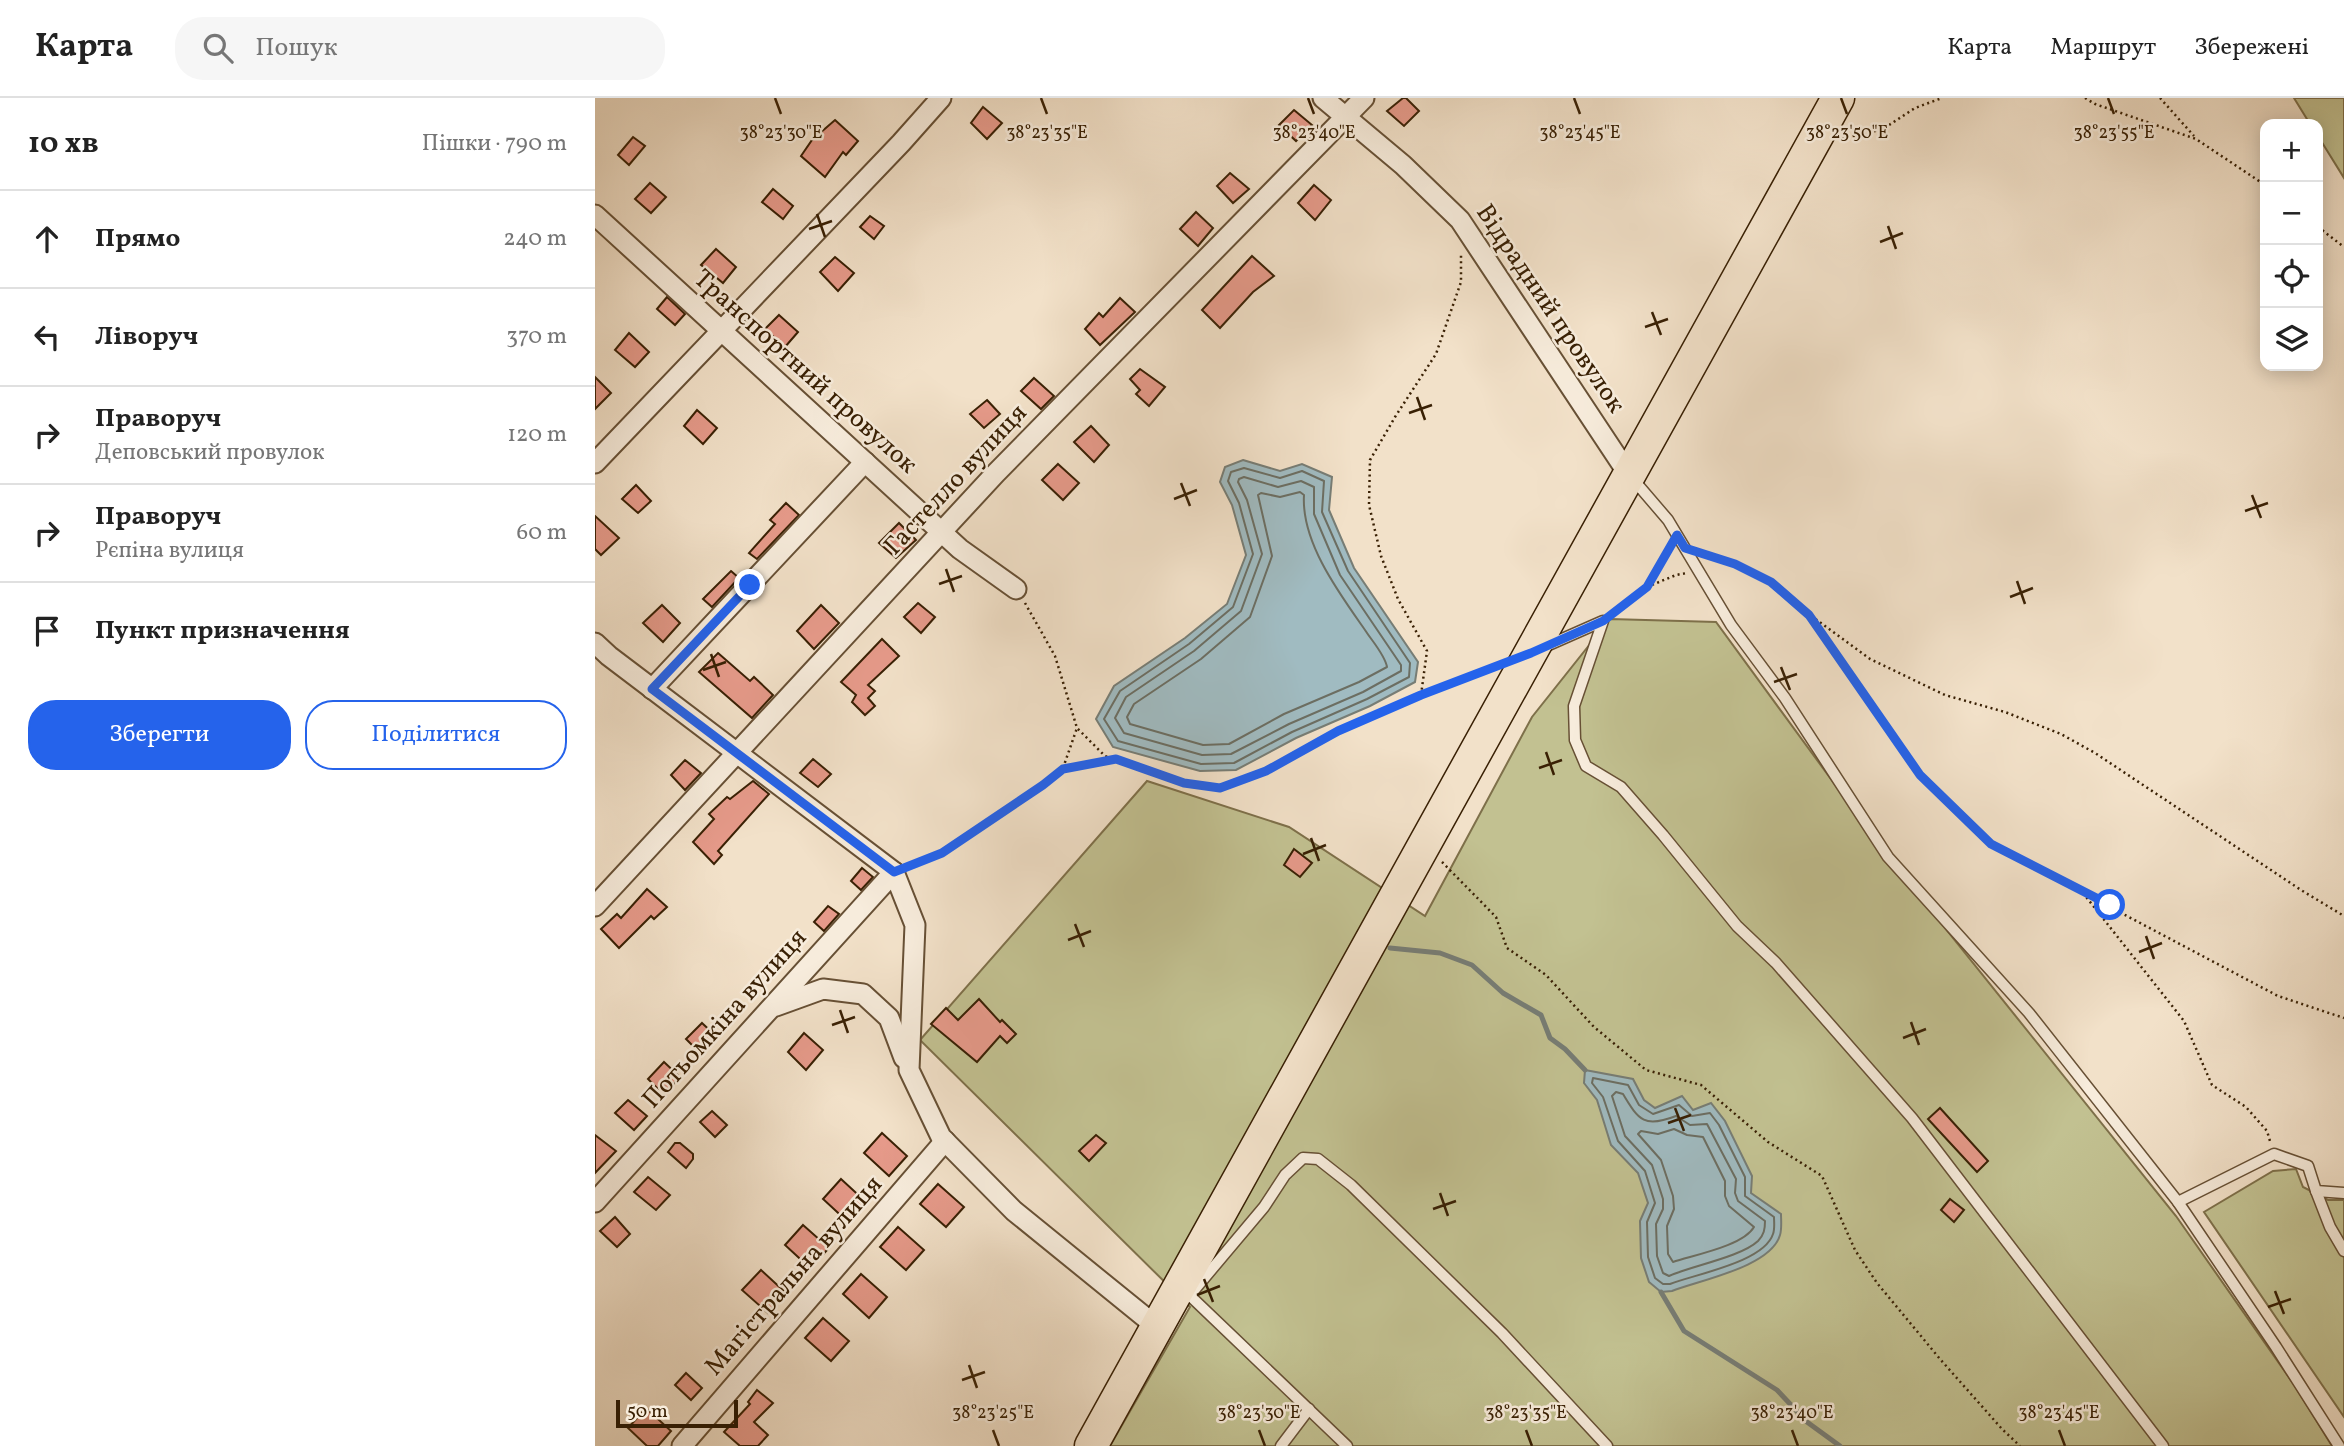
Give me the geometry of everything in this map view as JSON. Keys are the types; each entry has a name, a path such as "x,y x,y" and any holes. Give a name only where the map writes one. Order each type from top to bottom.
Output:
{"main road":[{"path":"1091,1446 1157,1327 1185,1290 1424,845 1838,98"}],"street":[{"path":"595,463 901,144 941,98"},
{"name":"Відрадний провулок","path":"1323,98 1403,165 1460,220 1629,475"},
{"name":"Гастелло вулиця","path":"595,906 941,532 1364,98"},
{"name":"Транспортний провулок","path":"595,215 960,549 1016,589"},
{"path":"652,689 865,462"},
{"path":"595,643 894,872 915,925 909,1070"},
{"name":"Потьомкіна вулиця","path":"595,1202 894,872"},
{"path":"772,1007 824,989 863,994 889,1018 909,1070 945,1141 1014,1211 1157,1327"},
{"name":"Магістральна вулиця","path":"682,1446 945,1141"}],"lane":[{"path":"1629,475 1668,520 1731,625 1786,698 1888,857 2038,1023 2178,1202 2339,1446"},
{"path":"1531,653 1603,621"},
{"path":"1603,621 1574,706 1575,740 1586,766 1621,788 1737,926 1776,963 1912,1118 2163,1446"},
{"path":"2178,1202 2274,1154 2308,1166 2330,1227 2344,1251"},
{"path":"1347,1446 1185,1290 1264,1207 1285,1175 1303,1158 1318,1158 1351,1185 1501,1333 1607,1446"},
{"path":"2316,1191 2344,1193"},
{"path":"1281,1446 1309,1409"}],"path":[{"path":"1814,142 1850,139 1883,129 1915,108 1942,98"},
{"path":"2085,98 2095,104 2196,139 2260,182"},
{"path":"2160,98 2196,139"},
{"path":"1421,695 1427,651 1398,599 1381,556 1369,505 1370,460 1436,354 1461,282 1460,220"},
{"path":"2323,231 2344,247"},
{"path":"1647,587 1677,535"},
{"path":"1685,548 1735,564 1771,582 1809,615 1870,659 1945,695 2005,712 2061,734 2095,753 2344,916"},
{"path":"1603,621 1647,587 1676,575 1699,572"},
{"path":"1016,589 1055,656 1077,728 1105,756 1184,783 1220,788 1266,771 1338,731 1421,695 1531,653"},
{"path":"1809,615 1920,775 1991,844 2278,996 2344,1018"},
{"path":"1063,769 1077,728"},
{"path":"894,872 942,853 1063,769 1116,759"},
{"path":"1424,845 1462,880 1496,917 1507,948 1546,975 1594,1027 1646,1070 1701,1085 1768,1142 1822,1176 1855,1250 1877,1283 1940,1359 2020,1446"},
{"path":"2081,891 2184,1021 2212,1085 2246,1107 2267,1131 2274,1154"}],"shaded area":[{"path":"2294,98 2344,98 2344,178 2323,144 2323,119 2307,119"},
{"path":"1610,619 1716,622 1888,857 2176,1216 2295,1386 2332,1446 1110,1446 1190,1307 920,1040 1147,781 1289,827 1425,916 1532,717"},
{"path":"2296,1169 2303,1187 2328,1200 2344,1200 2344,1417 2204,1212 2273,1171"}],"water":[{"path":"1243,460 1280,471 1302,464 1332,477 1329,510 1354,568 1418,662 1415,682 1370,706 1296,738 1236,770 1200,771 1113,747 1096,719 1114,686 1185,638 1227,604 1246,555 1232,505 1220,482 1225,467"},
{"path":"1585,1070 1633,1079 1644,1100 1655,1108 1682,1096 1693,1110 1711,1103 1725,1121 1752,1176 1751,1193 1781,1214 1781,1233 1774,1246 1749,1264 1672,1291 1661,1292 1649,1282 1641,1258 1640,1221 1648,1203 1638,1173 1611,1145 1597,1100 1584,1083"}],"building":[{"path":"1403,98 1419,111 1404,126 1387,111"},
{"path":"983,107 1002,123 987,139 971,123"},
{"path":"1294,110 1312,125 1296,141 1279,125"},
{"path":"835,120 858,141 846,155 843,152 825,177 801,156 812,140"},
{"path":"633,137 645,146 629,165 618,155"},
{"path":"1230,173 1249,189 1233,203 1217,186"},
{"path":"650,183 666,197 651,213 635,199"},
{"path":"1314,185 1331,200 1315,220 1298,203"},
{"path":"773,189 793,206 783,219 762,202"},
{"path":"1196,212 1213,228 1198,246 1180,229"},
{"path":"870,216 884,226 874,239 860,227"},
{"path":"716,249 736,267 723,283 701,265"},
{"path":"1252,256 1274,276 1253,292 1220,328 1202,310"},
{"path":"835,257 854,273 838,291 820,272"},
{"path":"667,297 685,314 675,325 657,309"},
{"path":"1120,298 1135,312 1100,345 1085,329 1099,313 1103,317"},
{"path":"779,315 798,332 785,347 765,329"},
{"path":"629,333 649,352 635,367 615,350"},
{"path":"1140,369 1165,387 1149,406 1136,394 1140,390 1130,379"},
{"path":"595,377 611,393 595,409"},
{"path":"1034,378 1054,396 1041,409 1021,391"},
{"path":"987,400 1000,414 984,428 970,414"},
{"path":"697,410 717,428 703,444 684,426"},
{"path":"1091,426 1109,445 1094,462 1074,442"},
{"path":"1058,464 1079,483 1063,500 1042,480"},
{"path":"636,485 651,501 638,513 622,499"},
{"path":"786,503 799,515 757,559 749,553 775,524 770,520"},
{"path":"595,516 619,538 601,555 595,549"},
{"path":"899,523 916,540 896,558 879,543"},
{"path":"731,571 739,578 712,607 703,599"},
{"path":"918,603 935,617 921,633 904,617"},
{"path":"662,605 680,623 663,642 643,623"},
{"path":"821,605 839,623 814,649 797,631"},
{"path":"882,639 899,656 868,685 875,691 868,698 875,706 865,715 852,702 856,695 841,682"},
{"path":"718,653 750,681 754,677 773,695 752,718 699,672"},
{"path":"813,759 831,774 818,787 800,773"},
{"path":"685,760 701,773 685,790 671,775"},
{"path":"753,781 769,794 718,851 722,855 714,864 693,842 714,819 709,814 727,797 730,799"},
{"path":"1294,849 1312,863 1300,877 1284,865"},
{"path":"862,868 873,877 861,890 851,881"},
{"path":"647,889 667,907 654,919 651,916 619,948 601,929 617,914 621,918"},
{"path":"828,906 839,914 824,931 814,922"},
{"path":"979,999 1000,1022 1002,1020 1016,1034 1007,1043 1000,1036 977,1062 931,1024 946,1008 958,1020"},
{"path":"702,1023 718,1038 701,1054 686,1039"},
{"path":"804,1033 823,1050 806,1070 788,1052"},
{"path":"664,1062 680,1077 668,1090 664,1086 659,1090 648,1079"},
{"path":"628,1100 647,1116 634,1130 615,1113"},
{"path":"1940,1108 1988,1161 1977,1172 1928,1119"},
{"path":"712,1111 727,1125 715,1137 700,1122"},
{"path":"882,1133 907,1156 889,1176 864,1153"},
{"path":"595,1135 616,1151 595,1173"},
{"path":"1096,1135 1106,1143 1089,1161 1079,1151"},
{"path":"675,1143 680,1143 693,1154 693,1159 686,1168 668,1152"},
{"path":"648,1177 670,1195 656,1210 634,1192"},
{"path":"841,1179 866,1202 848,1222 823,1199"},
{"path":"938,1184 964,1207 946,1227 920,1204"},
{"path":"1950,1199 1964,1210 1954,1222 1941,1210"},
{"path":"615,1217 630,1234 617,1247 600,1231"},
{"path":"803,1225 829,1248 810,1268 785,1245"},
{"path":"898,1227 924,1250 906,1270 880,1247"},
{"path":"761,1270 786,1293 768,1313 742,1290"},
{"path":"861,1274 887,1297 869,1318 843,1294"},
{"path":"823,1318 849,1341 831,1361 805,1338"},
{"path":"686,1373 702,1388 691,1400 675,1385"},
{"path":"757,1390 773,1403 754,1422 768,1435 758,1446 740,1446 724,1432 750,1404 748,1402"},
{"path":"646,1408 671,1431 658,1446 647,1446 628,1428"}],"waterway":[{"path":"1390,948 1440,953 1472,965 1503,993 1541,1015 1550,1038 1585,1070"},
{"path":"1661,1292 1684,1331 1777,1390 1807,1422 1840,1446"}],"route":[{"path":"750,585 652,689 894,872 942,853 1063,769 1116,759 1184,783 1220,788 1266,771 1338,731 1603,621 1647,587 1677,535 1685,548 1735,564 1771,582 1809,615 1920,775 1991,844 2110,905"}]}
